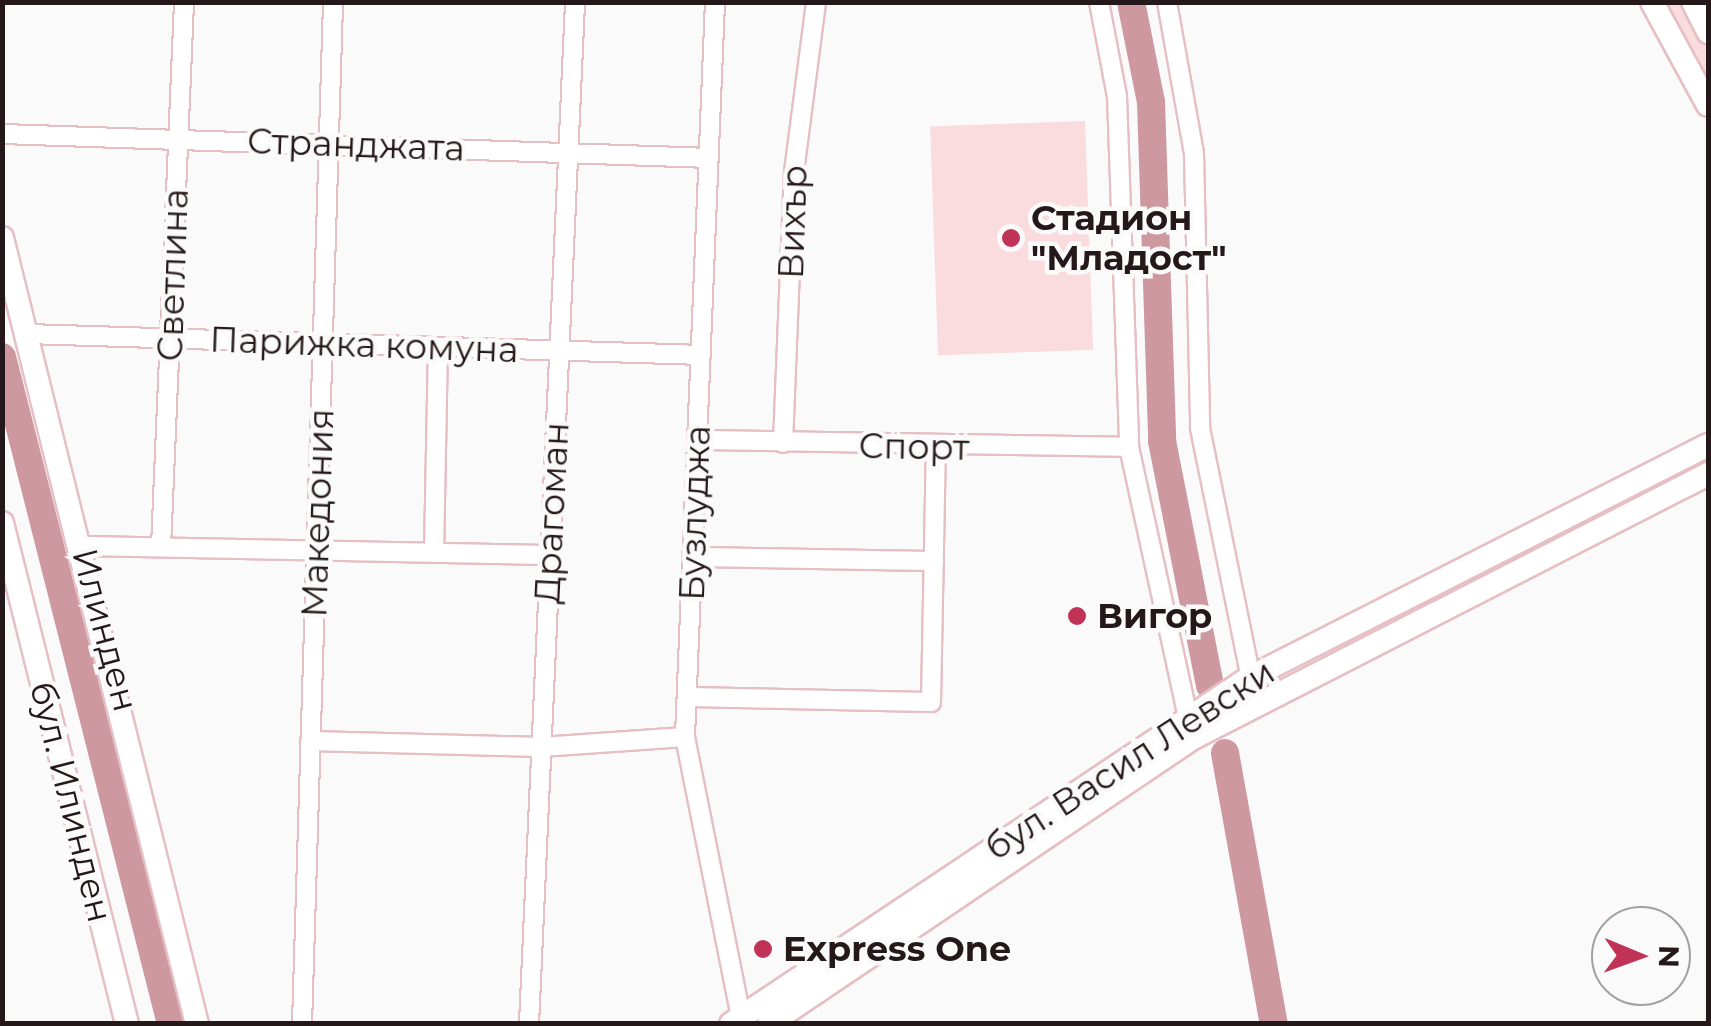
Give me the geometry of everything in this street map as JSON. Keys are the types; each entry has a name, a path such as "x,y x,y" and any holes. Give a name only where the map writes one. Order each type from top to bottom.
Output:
{"main road":[{"path":"1652,2 1708,105"},
{"path":"1693,2 1708,32"},
{"name":"Илинден","path":"2,238 82,546 197,1024"},
{"name":"бул. Васил Левски","path":"769,1024 1190,727 1249,678 1708,446"},
{"name":"бул. Васил Левски","path":"736,1021 1190,727 1256,703 1708,474"},
{"name":"бул. Илинден","path":"2,523 127,1024"}],"street":[{"name":"Светлина","path":"161,547 184,2"},
{"name":"Македония","path":"302,1024 333,2"},
{"name":"Драгоман","path":"529,1024 576,2"},
{"name":"Бузлуджа","path":"715,2 685,737 736,1021"},
{"name":"Вихър","path":"784,444 794,172 816,2"},
{"path":"1099,2 1117,96 1129,447 1190,727"},
{"path":"1167,2 1194,154 1200,428 1256,703"},
{"name":"Странджата","path":"2,134 710,158"},
{"name":"Парижка комуна","path":"27,334 701,355"},
{"path":"434,553 438,348"},
{"name":"Спорт","path":"698,440 936,450 1129,447"},
{"path":"688,697 931,702 936,450"},
{"path":"82,546 550,554"},
{"path":"693,558 934,561"},
{"path":"310,741 541,747 685,737"}],"shaded area":[{"path":"1664,3 1687,3 1708,41 1708,80"},
{"name":"Стадион \"Младост\"","path":"1085,121 1093,350 938,355 930,126"}],"waterway":[{"path":"1131,2 1151,102 1162,441 1210,685"},
{"path":"2,357 171,1024"},
{"path":"1225,753 1274,1024"}],"place":[{"name":"Стадион \"Младост\"","path":"1011,238"},
{"name":"Вигор","path":"1077,616"},
{"name":"Express One","path":"763,949"}]}
